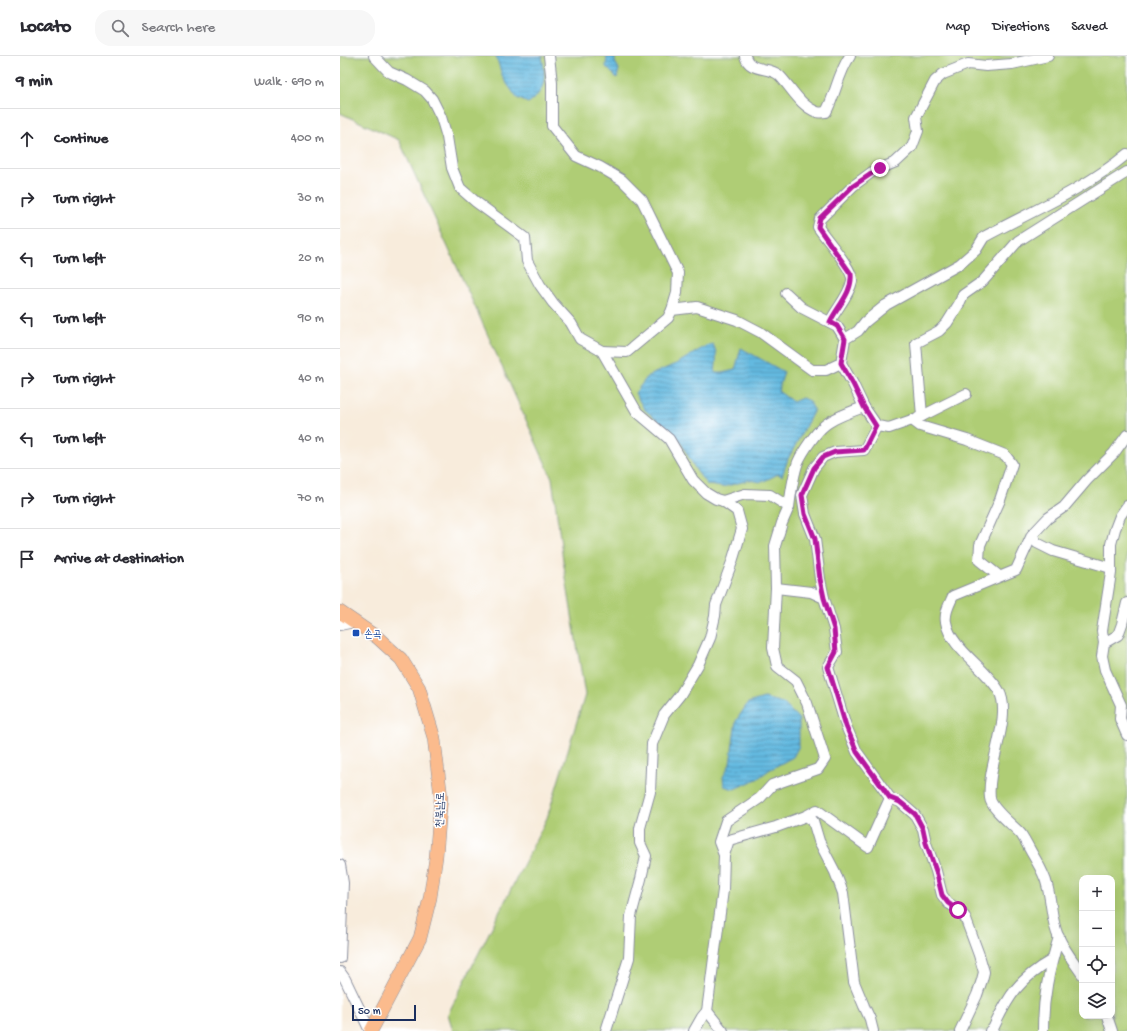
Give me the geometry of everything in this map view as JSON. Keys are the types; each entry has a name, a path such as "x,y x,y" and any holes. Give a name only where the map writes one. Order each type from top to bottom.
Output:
{"main road":[{"name":"천북남로","path":"340,612 378,638 402,659 419,688 434,738 441,796 435,864 430,898 420,938 371,1031"}],"street":[{"path":"374,56 389,72 407,80 425,91 432,99 441,116 447,137 452,168 460,188 476,202 525,238 527,261 540,285 553,304 571,323 580,339 602,351 627,352 668,318 677,293 678,273 642,200 622,180 576,156 552,126 552,83 549,56"},
{"path":"745,56 747,61 754,67 778,74 791,91 807,106 818,112 826,112 831,102 838,77 850,56"},
{"path":"830,322 846,296 852,281 851,274 847,266 818,227 820,218 853,186 872,172 896,162 912,147 918,131 916,117 935,81 943,74 968,64 986,66 1012,64 1048,56"},
{"path":"845,339 858,331 865,322 886,305 960,264 976,250 984,237 1109,169 1127,154"},
{"path":"922,416 916,343 939,330 947,323 963,295 983,281 1018,241 1127,172"},
{"path":"786,293 802,308 837,326 845,339 841,363 864,407 876,426 889,428 912,420 966,394"},
{"path":"672,310 697,307 737,320 760,332 812,370 826,370 841,363"},
{"path":"602,351 637,412 668,439 693,480 706,493 723,501 737,511 742,529 732,562 716,605 710,638 698,665 680,694 664,714 652,744 650,792 640,828 640,843 646,856 630,916 629,958 606,1031"},
{"path":"724,855 719,842 726,821 760,798 772,785 818,769 825,759 807,703 796,681 777,666 773,648 776,588 775,546 789,507 799,461 813,438 826,424 864,407"},
{"path":"912,420 920,426 967,440 1005,455 1012,464 1000,500 980,546 979,560 998,576"},
{"path":"876,426 864,450 835,452 823,457 814,468 802,495 805,514 815,539 824,598 834,629 836,652 828,667 846,726 857,752 890,798 900,802 915,814 923,829 942,895 948,903 958,910 964,917 979,955 984,972 977,994 960,1031"},
{"path":"1079,969 1059,937 1051,910 1047,885 1034,856 1021,834 1000,814 990,799 990,781 1004,712 999,692 986,673 970,659 953,639 945,621 947,610 953,596 998,576 1016,570 1032,535 1048,518 1064,508 1087,480 1114,453 1127,436"},
{"path":"723,501 745,494 770,495 789,507"},
{"path":"1127,506 1114,529 1111,544 1111,568 1102,631 1104,643 1102,656 1104,670 1121,705 1120,719 1127,735"},
{"path":"1032,535 1037,543 1053,551 1111,568"},
{"path":"776,588 811,592 824,598"},
{"path":"1104,643 1118,635 1127,603"},
{"path":"340,625 354,622"},
{"path":"694,1031 707,1011 723,890 724,855 729,840 776,827 806,816 817,810 868,847 890,798"},
{"path":"806,816 813,821 819,841 835,872 843,893 854,982 870,1018 872,1031"},
{"path":"340,865 343,883 340,958"},
{"path":"1043,1031 1043,1014 1047,981 1059,937"},
{"path":"990,1031 993,1029 1003,1008 1014,991 1037,968 1052,960"},
{"path":"340,972 371,1031"},
{"path":"707,1011 723,1031"},
{"path":"1108,1019 1112,1031"}],"green space":[{"path":"340,56 1127,56 1127,1031 453,1031 448,1014 547,818 585,695 563,560 552,478 399,140 340,113"}],"water":[{"path":"496,56 542,56 544,80 541,90 535,98 528,103 517,98 503,78"},
{"path":"607,56 615,56 615,62 619,69 617,78 606,67"},
{"path":"713,344 716,355 715,373 735,370 741,348 784,372 778,391 793,402 802,398 809,401 814,410 788,459 782,476 778,474 762,482 749,480 723,487 707,485 696,470 679,439 644,409 635,393 648,376 678,363 706,346"},
{"path":"764,698 783,703 799,719 799,746 793,757 769,770 757,779 734,789 724,786 723,777 730,764 736,721 748,703"}],"place":[{"name":"손곡","path":"356,633"}],"route":[{"path":"880,168 853,186 820,218 818,227 847,266 851,274 852,281 846,296 830,322 837,326 845,339 841,363 864,407 876,426 864,450 853,452 835,452 823,457 814,468 802,495 805,514 815,539 824,598 834,629 836,652 828,667 846,726 857,752 890,798 900,802 915,814 923,829 942,895 948,903 958,910"}]}
